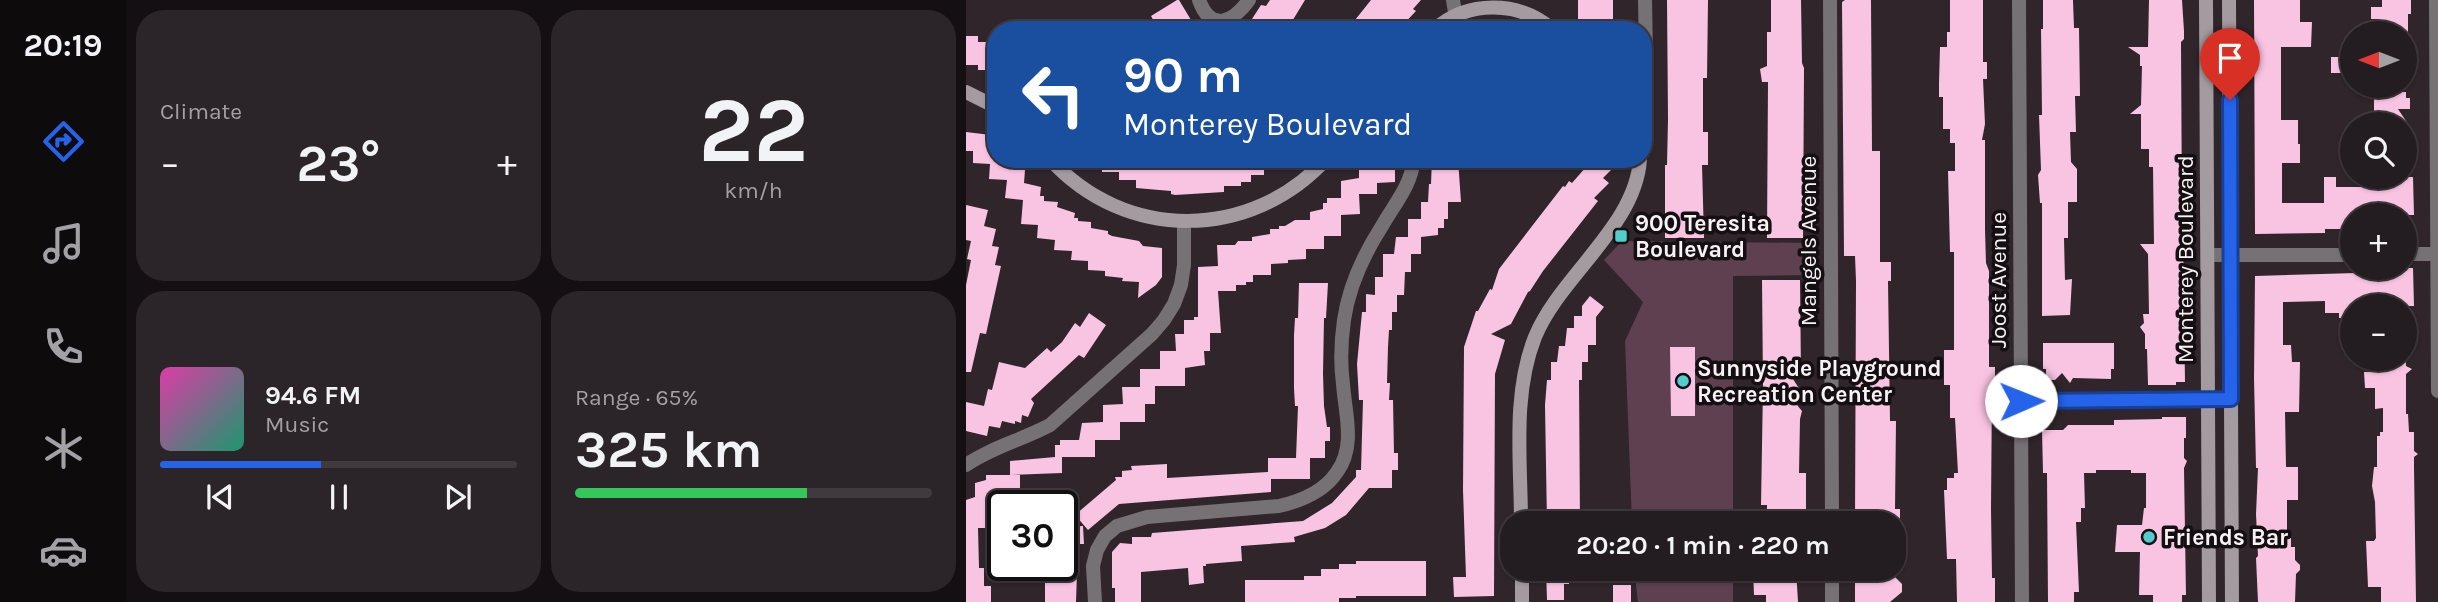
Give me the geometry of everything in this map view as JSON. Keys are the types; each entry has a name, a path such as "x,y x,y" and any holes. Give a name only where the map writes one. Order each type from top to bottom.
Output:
{"main road":[{"name":"Monterey Boulevard","path":"2206,0 2209,602"},
{"name":"Monterey Boulevard","path":"2229,0 2232,602"},
{"path":"1442,21 1454,6 1506,4 1526,10 1541,21"},
{"path":"2207,17 2229,17"},
{"path":"966,92 987,102"},
{"path":"1059,168 1079,187 1110,204 1152,218 1184,221 1219,219 1259,206 1300,184 1317,168"},
{"path":"1521,511 1521,392 1528,360 1545,317 1622,214 1636,184 1639,168"},
{"path":"1522,581 1522,602"}],"street":[{"path":"1199,0 1203,10 1217,21 1235,17 1250,0"},
{"path":"1646,0 1646,21"},
{"name":"Mangels Avenue","path":"1829,0 1832,511"},
{"name":"Joost Avenue","path":"2019,0 2022,602"},
{"path":"2436,0 2438,391"},
{"path":"1095,602 1093,566 1097,550 1105,536 1117,527 1147,517 1294,503 1311,496 1337,472 1346,454 1348,432 1341,364 1345,317 1359,268 1370,244 1408,185 1412,168"},
{"path":"966,465 984,453 1050,425 1152,334 1174,304 1181,285 1184,221"},
{"path":"2417,254 2437,254"},
{"path":"2207,255 2340,255"},
{"path":"2021,401 2231,399"},
{"path":"1832,581 1832,602"}],"shaded area":[{"path":"1622,241 1816,243 1814,275 1733,276 1733,511 1632,511 1625,341 1643,302 1604,260"},
{"path":"1635,581 1733,581 1733,602 1638,602"}],"building":[{"path":"1179,0 1192,21 1154,21 1151,16"},
{"path":"1270,0 1305,0 1292,21 1252,19 1261,5 1266,6"},
{"path":"1371,0 1421,0 1413,9 1416,11 1407,21 1354,21"},
{"path":"1578,0 1613,0 1613,21 1578,21"},
{"path":"1667,0 1708,0 1707,78 1703,78 1703,132 1708,132 1708,165 1702,165 1704,238 1665,238"},
{"path":"1771,0 1801,0 1804,68 1803,238 1767,238 1768,82 1762,82 1760,69 1767,66"},
{"path":"1871,0 1872,151 1880,151 1880,262 1891,262 1891,281 1888,281 1890,421 1896,421 1895,509 1900,511 1855,511 1856,281 1855,256 1844,256 1842,2"},
{"path":"1950,0 1983,0 1983,62 1987,62 1987,79 1983,79 1985,124 1982,140 1985,140 1989,367 1995,367 1995,385 1992,385 1991,509 1995,602 1957,602 1956,559 1947,559 1944,490 1947,490 1947,478 1954,478 1954,473 1958,473 1955,418 1950,418 1950,385 1944,385 1944,350 1954,350 1954,252 1950,252 1948,171 1955,171 1955,143 1950,143 1950,129 1943,129 1943,97 1939,97 1939,83 1940,47 1947,47 1947,32 1950,32"},
{"path":"2043,0 2073,0 2074,28 2079,28 2080,96 2075,96 2076,132 2070,132 2071,162 2077,169 2077,202 2068,202 2068,238 2064,238 2065,280 2072,279 2070,315 2042,316 2042,203 2038,175 2041,170 2039,115 2042,115"},
{"path":"2149,0 2182,0 2182,219 2188,224 2183,228 2185,382 2176,382 2176,385 2148,385 2145,334 2140,327 2144,323 2143,314 2149,314 2148,254 2140,244 2154,244 2153,167 2149,167 2149,149 2141,149 2141,114 2130,114 2141,105 2142,66 2140,55 2128,47 2148,47"},
{"path":"2254,0 2300,0 2300,22 2312,22 2311,47 2281,47 2281,120 2298,120 2300,144 2300,163 2282,163 2282,203 2324,203 2324,177 2336,177 2336,187 2340,189 2413,189 2414,203 2340,203 2340,229 2325,229 2325,233 2255,234"},
{"path":"2382,0 2411,0 2411,14 2408,14 2408,21 2371,19 2371,7 2382,7"},
{"path":"966,36 978,36 978,42 987,42 987,70 978,70 978,65 966,65"},
{"path":"2331,57 2340,57 2340,73 2331,73"},
{"path":"2374,98 2410,98 2410,109 2398,109 2400,112 2374,112"},
{"path":"966,132 987,135 987,164 973,163 973,151 966,151"},
{"path":"990,168 1025,170 1024,183 1041,187 1040,196 1044,196 1044,201 1058,202 1057,207 1075,213 1074,218 1078,218 1078,221 1091,222 1091,228 1108,231 1112,236 1139,241 1143,246 1162,248 1162,277 1138,298 1139,282 1105,276 1105,271 1088,270 1088,261 1071,260 1072,251 1054,250 1055,240 1037,238 1038,225 1021,224 1023,200 1005,198 1007,180 989,179"},
{"path":"1102,168 1264,168 1264,175 1251,175 1251,182 1241,182 1241,186 1224,186 1224,192 1175,195 1171,194 1171,191 1136,188 1136,180 1119,180 1119,172 1102,172"},
{"path":"1359,168 1395,168 1395,182 1377,183 1377,194 1359,194 1360,214 1341,215 1341,236 1324,236 1324,249 1306,249 1306,259 1271,264 1271,275 1253,275 1253,282 1236,285 1236,291 1218,291 1221,333 1210,333 1210,351 1204,351 1205,365 1185,368 1185,386 1155,386 1155,404 1145,404 1145,422 1120,422 1120,440 1095,440 1095,457 1062,457 1062,473 1010,475 1010,461 1055,457 1055,445 1060,445 1060,440 1079,440 1082,423 1103,422 1103,405 1123,404 1122,387 1140,387 1140,369 1160,369 1160,351 1176,351 1175,334 1184,334 1184,320 1198,317 1198,267 1218,266 1217,245 1252,241 1252,237 1270,234 1270,229 1279,229 1279,226 1285,226 1295,220 1310,220 1310,212 1323,209 1327,198 1341,198 1341,181 1359,178"},
{"path":"1432,168 1459,168 1461,202 1448,202 1448,219 1444,219 1444,228 1438,228 1438,235 1421,237 1421,254 1411,254 1411,272 1405,272 1404,295 1397,295 1397,312 1392,312 1387,383 1390,383 1389,400 1393,400 1394,453 1398,453 1398,470 1392,470 1392,488 1369,488 1346,515 1325,528 1294,537 1295,542 1241,546 1242,561 1203,566 1204,583 1189,585 1188,568 1141,572 1141,602 1115,602 1115,588 1112,588 1112,552 1120,543 1132,544 1132,537 1151,537 1152,533 1303,521 1332,503 1356,477 1356,470 1361,470 1363,400 1359,400 1357,364 1362,312 1366,312 1366,294 1375,295 1375,277 1383,277 1383,254 1394,254 1396,237 1408,237 1408,219 1421,219 1421,202 1428,202"},
{"path":"1585,168 1611,170 1603,178 1609,183 1594,198 1598,201 1528,292 1511,324 1491,334 1505,340 1495,374 1494,596 1454,597 1453,577 1466,577 1463,490 1464,347 1476,311 1490,289 1492,290 1499,269 1563,186 1569,181 1572,183"},
{"path":"966,205 988,210 984,226 996,229 992,246 999,247 995,265 1001,266 986,334 980,333 971,372 966,372 966,285 971,260 967,259 971,241 966,240"},
{"path":"2340,273 2340,280 2413,280 2414,294 2340,294 2340,318 2339,313 2325,313 2325,301 2283,302 2283,345 2291,345 2292,362 2300,362 2299,412 2285,412 2286,467 2298,467 2298,500 2287,500 2287,538 2291,538 2291,547 2295,547 2295,560 2300,565 2296,574 2295,602 2258,602 2255,276"},
{"path":"1762,280 1800,280 1801,376 1791,376 1802,393 1802,399 1797,405 1802,411 1799,473 1806,473 1806,511 1767,511 1767,505 1761,505"},
{"path":"1299,283 1328,283 1323,374 1324,406 1327,427 1330,427 1330,441 1325,441 1325,458 1310,458 1310,479 1271,479 1271,492 1119,504 1088,530 1078,518 1078,512 1116,480 1115,477 1122,477 1122,471 1132,470 1131,466 1167,464 1167,478 1268,472 1268,458 1296,458 1298,406 1295,406 1294,335 1295,318 1298,318"},
{"path":"1590,296 1604,307 1596,317 1596,345 1588,345 1588,362 1582,362 1582,380 1579,380 1580,511 1547,511 1547,380 1551,380 1551,362 1557,362 1559,346 1565,346 1567,328 1574,328 1574,316 1582,316 1582,306"},
{"path":"1089,313 1106,325 1084,358 1079,355 1031,399 1034,403 1028,417 1022,415 1021,423 1015,421 1015,424 1002,421 1000,428 989,426 987,436 966,431 966,402 984,406 988,389 992,390 999,362 1025,368 1047,348 1051,352 1075,323 1080,327"},
{"path":"2043,343 2114,343 2114,369 2111,369 2111,379 2073,378 2070,383 2062,373 2055,380 2049,380 2046,369 2043,369"},
{"name":"Sunnyside Playground Recreation Center","path":"1670,347 1695,347 1695,416 1671,416"},
{"path":"2410,371 2406,374 2406,414 2409,432 2414,432 2414,451 2418,454 2414,457 2416,602 2381,602 2381,587 2368,587 2366,541 2374,541 2376,538 2372,486 2374,467 2377,467 2377,436 2383,432 2383,408 2375,409 2375,388 2365,388 2364,372"},
{"path":"2186,417 2186,595 2182,595 2182,602 2153,602 2153,595 2139,595 2140,552 2115,552 2117,525 2142,525 2146,508 2146,473 2096,470 2096,473 2084,473 2085,508 2081,508 2081,522 2076,522 2079,592 2074,592 2074,602 2048,602 2047,473 2043,473 2042,430 2063,430 2068,425 2114,425 2114,420"},
{"path":"986,475 1020,475 1020,490 987,490 985,528 978,528 979,568 984,568 984,586 991,586 991,602 966,602 966,500 975,497 975,483 986,480"},
{"path":"1078,526 1083,526 1084,544 1078,544"},
{"path":"1356,561 1426,561 1426,596 1356,596 1339,598 1339,602 1245,602 1245,580 1304,580 1304,576 1321,576 1321,569 1339,569 1339,564 1356,564"},
{"path":"1045,581 1077,581 1076,602 1045,602"},
{"path":"1546,581 1569,581 1569,584 1564,584 1564,600 1547,600"},
{"path":"1753,581 1797,581 1798,602 1766,602 1766,595 1754,595"},
{"path":"1899,581 1902,584 1902,592 1890,602 1855,602 1855,582"},
{"path":"1613,585 1631,585 1631,602 1613,602"}],"place":[{"name":"900 Teresita Boulevard","path":"1621,236"},
{"name":"Sunnyside Playground Recreation Center","path":"1683,381"},
{"name":"Friends Bar","path":"2149,537"}],"route":[{"path":"2021,401 2231,399 2230,100"}]}
